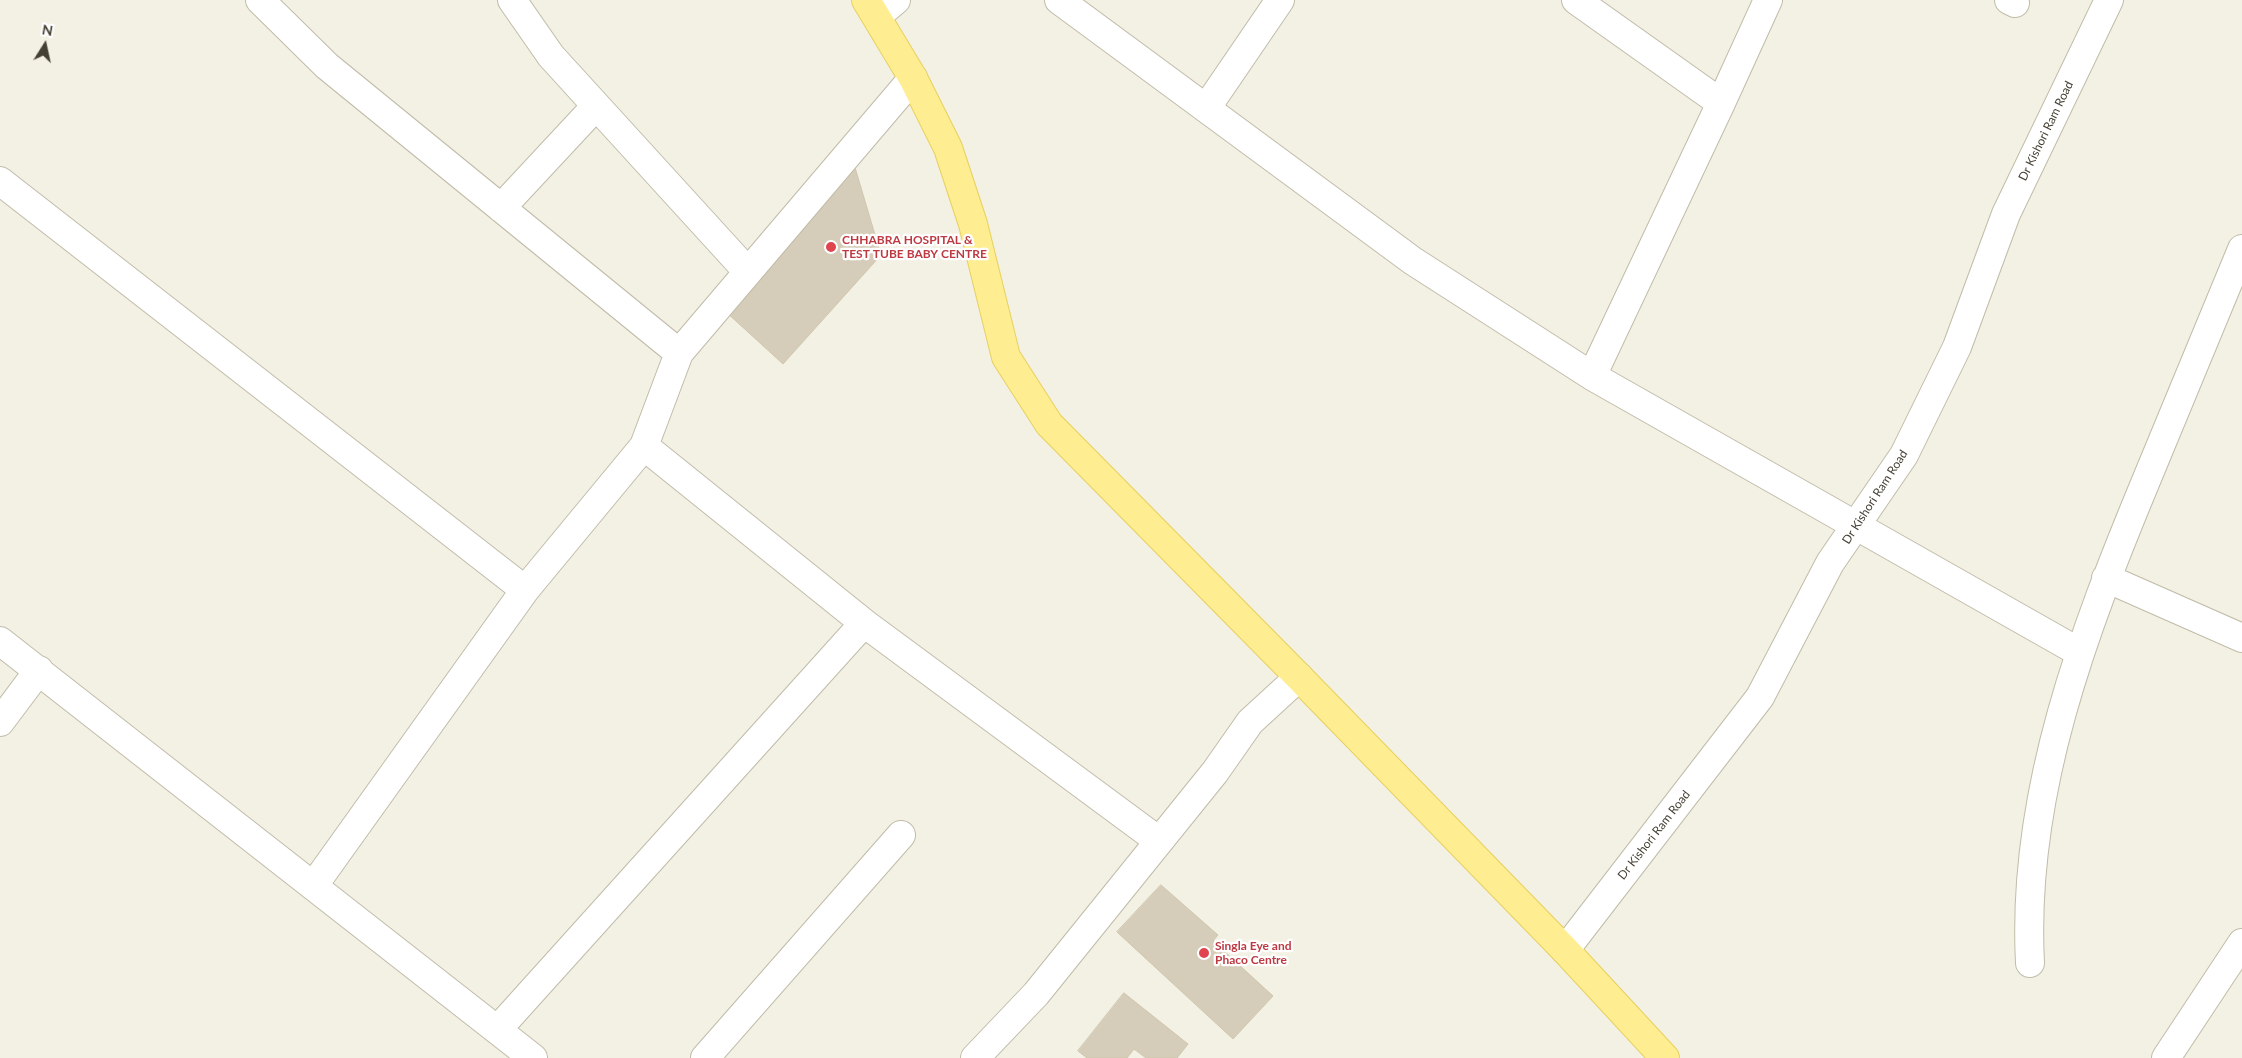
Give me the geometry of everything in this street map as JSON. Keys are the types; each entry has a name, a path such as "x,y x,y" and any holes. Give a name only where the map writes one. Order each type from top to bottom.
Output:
{"main road":[{"path":"880,5 951,158 973,224 1006,357 1049,424 1300,677 1565,950 1665,1058"}],"street":[{"path":"260,0 327,66 678,352"},
{"path":"512,0 551,56 748,272"},
{"path":"1059,0 1207,107 1413,261 1592,376 2079,652"},
{"path":"1207,107 1280,0"},
{"path":"1576,0 1721,103"},
{"path":"1592,376 1768,0"},
{"name":"Dr Kishori Ram Road","path":"1565,950 1760,697 1830,563 1904,455 1953,355 2006,214 2110,0"},
{"path":"314,885 525,590 644,446 678,352 913,78"},
{"path":"501,208 596,106"},
{"path":"0,181 525,590"},
{"path":"2030,963 2028,918 2044,778 2079,652 2106,578 2242,249"},
{"path":"644,446 864,623 1159,841"},
{"path":"2106,578 2242,638"},
{"path":"498,1029 864,623"},
{"path":"0,641 533,1058"},
{"path":"0,722 39,670"},
{"path":"975,1058 1036,994 1216,772 1250,722 1300,677"},
{"path":"705,1058 901,835"},
{"path":"2166,1058 2242,943"}],"building":[{"path":"851,154 881,255 783,364 714,301"},
{"path":"1161,885 1218,935 1213,941 1273,996 1233,1039 1117,932"},
{"path":"1124,993 1188,1044 1177,1058 1146,1058 1134,1049 1127,1058 1087,1058 1078,1051"}],"place":[{"name":"CHHABRA HOSPITAL & TEST TUBE BABY CENTRE","path":"831,247"},
{"name":"Singla Eye and Phaco Centre","path":"1204,953"}]}
